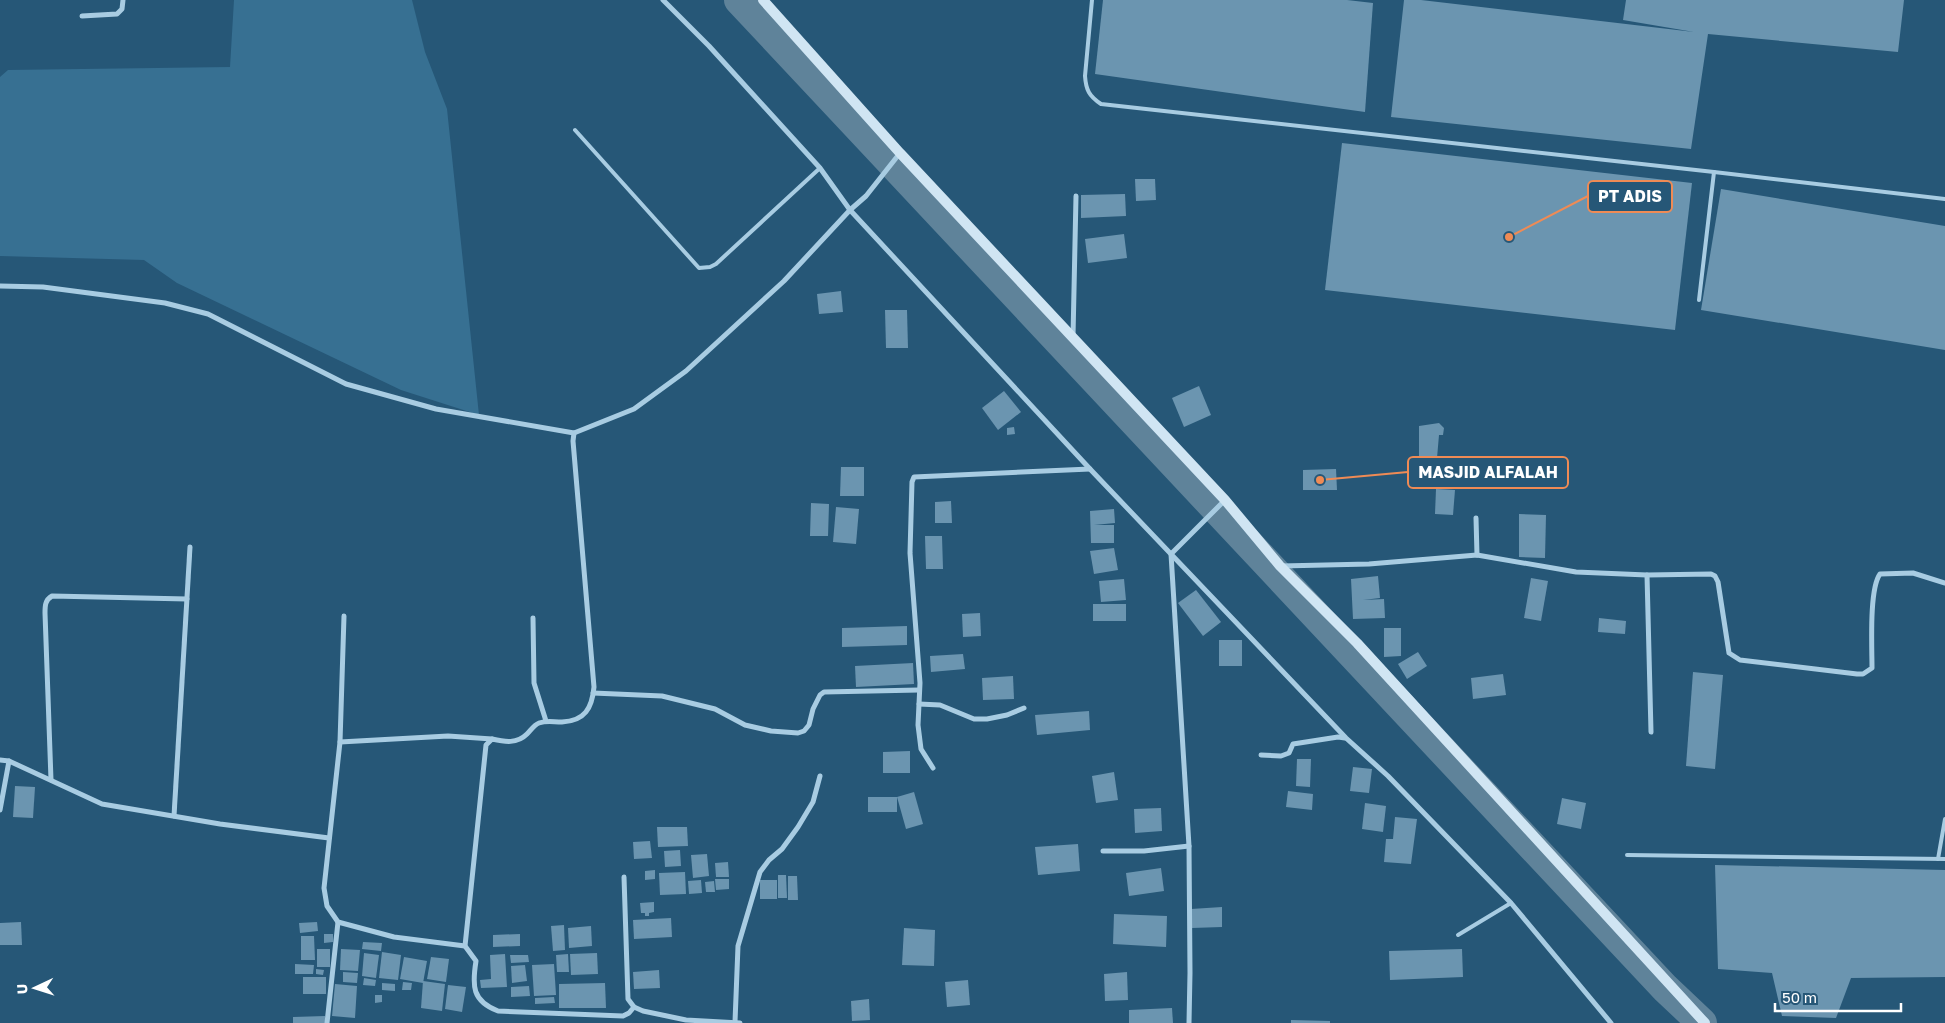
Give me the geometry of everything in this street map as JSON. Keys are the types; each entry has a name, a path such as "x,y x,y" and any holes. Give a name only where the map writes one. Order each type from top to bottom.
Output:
{"street":[{"path":"82,16 117,14 122,9 123,0"},
{"path":"662,0 709,46 820,168 850,210 1090,469 1346,738 1388,776 1511,903 1612,1023"},
{"path":"764,0 898,154 1073,337 1221,504 1363,650 1705,1023"},
{"path":"0,286 43,287 165,302 208,314 346,384 436,409 574,433 634,409 686,371 784,281 850,210 866,196 898,154"},
{"path":"1073,337 1076,196"},
{"path":"340,742 448,736 517,742 526,736 536,724 546,721 575,720 585,715 593,693 573,441 574,433"},
{"path":"932,768 921,749 918,724 920,690 910,553 912,482 914,477 1090,469"},
{"path":"1171,554 1221,504"},
{"path":"1476,518 1477,555"},
{"path":"174,816 190,547"},
{"path":"1171,554 1189,846 1189,1023"},
{"path":"1280,566 1369,564 1477,555 1564,570 1647,575 1711,574 1715,576 1718,582 1729,653 1740,660 1857,674 1863,674 1872,668 1873,594 1876,579 1880,574 1913,574 1945,583"},
{"path":"1647,575 1651,732"},
{"path":"51,780 45,613 48,598 52,596 187,599"},
{"path":"344,616 340,742 324,888 327,906 338,922 394,937 465,946"},
{"path":"533,618 534,683 546,721"},
{"path":"593,693 662,696 715,709 745,725 771,731 798,733 804,732 809,725 813,709 820,695 824,692 920,690"},
{"path":"919,704 940,705 969,717 987,719 1007,715 1024,708"},
{"path":"1261,755 1281,756 1289,753 1293,744 1338,736 1346,738"},
{"path":"492,739 486,745 465,946 476,961 473,979 476,993 484,1005 498,1011 623,1016 634,1007"},
{"path":"0,760 9,761 102,804 329,838"},
{"path":"0,810 9,761"},
{"path":"735,1022 738,946 760,872 769,860 782,849 798,826 813,802 820,776"},
{"path":"1103,851 1144,851 1189,846"},
{"path":"624,877 628,999 634,1007 685,1021 740,1023"},
{"path":"327,1023 338,922"}],"lane":[{"path":"1092,0 1085,76 1086,88 1092,98 1101,104 1945,199"},
{"path":"575,130 698,268 710,267 716,264 820,168"},
{"path":"1699,300 1714,172"},
{"path":"1938,859 1945,819"},
{"path":"1627,854 1945,859"},
{"path":"1458,935 1511,903"}],"shaded area":[{"path":"234,0 412,0 425,52 447,109 479,415 401,390 177,283 144,260 0,256 0,77 8,70 230,67"}],"building":[{"path":"1103,0 1347,0 1373,3 1365,112 1095,74"},
{"path":"1404,0 1421,0 1694,32 1623,20 1626,0 1904,0 1898,52 1708,34 1691,149 1391,117"},
{"path":"1342,143 1692,183 1675,330 1325,290"},
{"path":"1135,179 1155,179 1156,200 1136,201"},
{"path":"1721,189 1945,226 1945,350 1701,310"},
{"path":"1125,194 1126,216 1081,218 1081,195"},
{"path":"1124,234 1127,258 1088,263 1085,239"},
{"path":"841,291 843,312 819,314 817,294"},
{"path":"885,310 907,310 908,348 886,348"},
{"path":"1199,386 1211,415 1184,427 1172,398"},
{"path":"1004,391 1021,412 998,430 982,408"},
{"path":"1439,423 1444,428 1443,435 1439,435 1437,458 1419,458 1419,426"},
{"path":"1014,427 1015,434 1007,435 1007,428"},
{"path":"841,467 864,467 864,496 840,496"},
{"path":"1336,469 1337,490 1303,490 1303,470"},
{"path":"1436,489 1455,490 1453,515 1435,514"},
{"path":"951,501 952,523 935,523 935,502"},
{"path":"811,503 829,504 828,536 810,536"},
{"path":"836,507 859,509 856,544 833,542"},
{"path":"1114,509 1115,523 1094,525 1114,525 1114,543 1091,543 1090,511"},
{"path":"1519,514 1546,515 1545,558 1519,557"},
{"path":"925,536 942,536 943,569 926,569"},
{"path":"1114,548 1118,570 1094,574 1090,551"},
{"path":"1378,576 1380,598 1363,600 1384,599 1385,618 1353,619 1351,579"},
{"path":"1531,578 1548,581 1541,621 1524,618"},
{"path":"1124,579 1126,600 1101,602 1099,581"},
{"path":"1196,590 1221,622 1203,636 1178,603"},
{"path":"1093,604 1126,604 1126,621 1093,621"},
{"path":"980,613 981,636 963,637 962,614"},
{"path":"1599,618 1626,621 1625,634 1598,632"},
{"path":"907,626 907,645 842,647 842,628"},
{"path":"1384,628 1401,628 1401,656 1384,657"},
{"path":"1219,640 1242,640 1242,666 1219,666"},
{"path":"1418,652 1427,666 1407,679 1398,664"},
{"path":"963,654 965,669 931,672 930,656"},
{"path":"913,663 914,684 856,687 855,666"},
{"path":"1693,672 1723,675 1715,769 1686,766"},
{"path":"1503,674 1506,695 1473,699 1471,678"},
{"path":"1013,676 1014,699 983,700 982,678"},
{"path":"1089,711 1090,730 1037,735 1035,715"},
{"path":"910,751 910,773 883,773 883,752"},
{"path":"1297,759 1311,759 1310,787 1296,786"},
{"path":"1353,767 1372,769 1369,793 1350,791"},
{"path":"1114,772 1118,800 1096,803 1092,776"},
{"path":"15,786 35,787 33,818 13,817"},
{"path":"1288,791 1313,794 1312,810 1286,807"},
{"path":"914,792 923,824 906,829 897,797"},
{"path":"868,797 897,797 897,812 868,812"},
{"path":"1562,798 1586,803 1581,829 1557,824"},
{"path":"1365,803 1386,806 1383,832 1362,829"},
{"path":"1161,808 1162,831 1135,833 1134,809"},
{"path":"1395,817 1417,819 1411,864 1384,862 1386,839 1393,839"},
{"path":"657,827 687,827 688,846 658,847"},
{"path":"650,841 652,858 634,859 633,842"},
{"path":"1078,844 1080,871 1038,875 1035,847"},
{"path":"680,850 681,866 665,867 664,851"},
{"path":"707,854 709,876 693,878 691,855"},
{"path":"728,862 729,877 716,877 715,863"},
{"path":"1715,865 1945,870 1945,977 1851,978 1836,1018 1782,1016 1772,973 1718,969"},
{"path":"1161,868 1164,891 1129,896 1126,873"},
{"path":"655,870 655,879 645,880 645,871"},
{"path":"685,872 686,894 660,895 659,873"},
{"path":"778,875 786,875 787,898 778,898"},
{"path":"788,876 797,876 798,900 788,900"},
{"path":"715,879 729,879 729,889 716,890"},
{"path":"701,880 702,893 689,894 688,881"},
{"path":"760,880 777,880 777,899 760,899"},
{"path":"714,881 715,892 706,892 705,882"},
{"path":"654,902 654,912 649,913 649,916 641,913 640,903"},
{"path":"1222,907 1222,927 1192,928 1191,909"},
{"path":"1114,914 1167,916 1166,947 1113,944"},
{"path":"671,918 672,937 634,939 633,920"},
{"path":"21,922 22,945 0,945 0,923"},
{"path":"317,922 318,931 300,933 299,923"},
{"path":"564,925 565,950 553,951 551,926"},
{"path":"591,926 592,946 569,948 568,928"},
{"path":"904,928 935,930 934,966 902,965"},
{"path":"324,934 333,934 333,942 324,943"},
{"path":"520,934 520,946 493,947 493,935"},
{"path":"301,936 314,936 315,960 301,960"},
{"path":"363,942 382,943 381,951 362,949"},
{"path":"317,949 330,949 330,967 317,967"},
{"path":"341,949 360,950 358,971 340,970"},
{"path":"1462,949 1463,977 1390,980 1389,951"},
{"path":"382,952 401,955 398,980 379,978"},
{"path":"364,953 379,955 376,978 362,976"},
{"path":"597,953 598,974 571,975 570,954"},
{"path":"505,954 507,987 481,988 480,980 491,979 490,955"},
{"path":"568,954 569,972 557,972 556,955"},
{"path":"510,955 528,955 529,962 511,963"},
{"path":"404,957 427,961 423,983 400,979"},
{"path":"431,957 449,959 446,982 427,979"},
{"path":"295,964 314,965 313,974 295,974"},
{"path":"554,964 556,995 534,996 532,965"},
{"path":"525,965 527,981 512,983 511,966"},
{"path":"316,969 324,970 323,975 316,974"},
{"path":"659,970 660,988 634,989 633,972"},
{"path":"343,972 358,973 357,983 343,982"},
{"path":"1127,972 1128,1000 1105,1001 1104,974"},
{"path":"303,977 326,977 326,994 303,994"},
{"path":"364,978 376,980 375,986 363,985"},
{"path":"968,980 970,1005 947,1007 945,982"},
{"path":"423,981 445,984 442,1011 421,1008"},
{"path":"403,982 412,983 411,990 402,990"},
{"path":"382,983 395,984 395,991 382,990"},
{"path":"605,983 606,1008 559,1008 559,984"},
{"path":"335,984 357,986 355,1018 332,1016"},
{"path":"448,985 466,987 462,1012 445,1009"},
{"path":"529,986 530,996 511,997 511,987"},
{"path":"375,995 382,995 382,1002 375,1003"},
{"path":"554,997 555,1003 535,1004 535,998"},
{"path":"869,999 870,1020 852,1021 851,1001"},
{"path":"1172,1008 1173,1023 1129,1023 1129,1010"},
{"path":"325,1016 325,1023 293,1023 293,1017"},
{"path":"1291,1020 1330,1021 1330,1023 1291,1023"}],"waterway":[{"path":"739,0 1665,988 1702,1023"}],"place":[{"name":"PT ADIS","path":"1509,237"},
{"name":"MASJID ALFALAH","path":"1320,480"}]}
